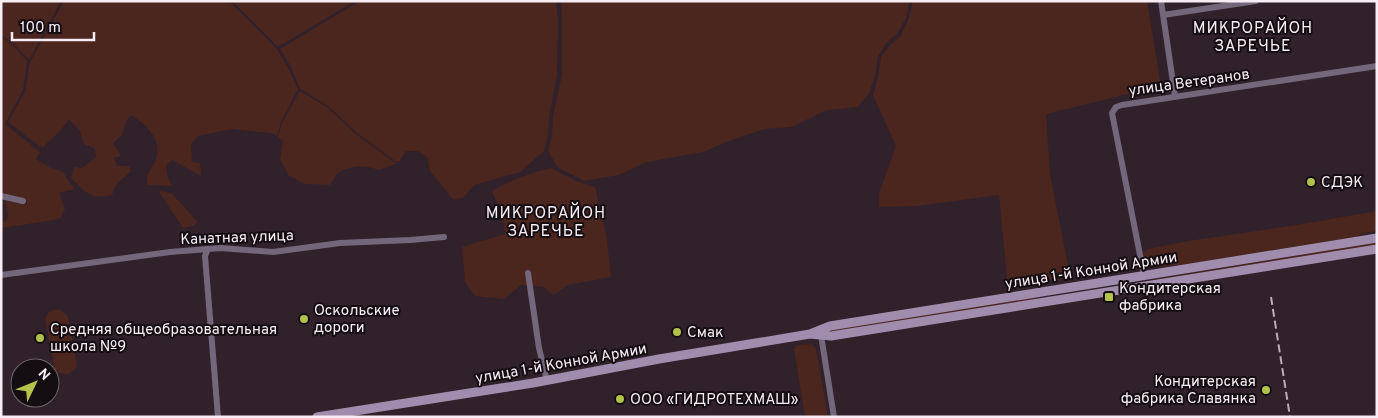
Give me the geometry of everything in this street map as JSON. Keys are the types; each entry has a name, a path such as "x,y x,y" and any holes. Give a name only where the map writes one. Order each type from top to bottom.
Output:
{"main road":[{"name":"улица 1-й Конной Армии","path":"317,417 547,380 810,334 830,326 1377,238"},
{"name":"улица 1-й Конной Армии","path":"810,334 831,336 1377,249"},
{"path":"1142,275 1143,287"},
{"path":"1050,290 1052,302"}],"street":[{"path":"1161,1 1175,96"},
{"path":"1163,15 1256,1"},
{"name":"улица Ветеранов","path":"1142,275 1112,113 1116,107 1122,104 1377,66"},
{"path":"1,196 24,201"},
{"name":"Канатная улица","path":"1,275 170,252 221,248 273,252 340,243 444,237"},
{"path":"208,249 205,256 218,417"},
{"path":"528,273 539,348 547,380"},
{"path":"822,335 834,417"}],"shaded area":[{"path":"1,1 61,1 29,60 13,43 1,35"},
{"path":"64,1 229,1 277,49 298,89 281,122 277,136 271,133 232,129 198,136 191,144 192,162 200,163 201,176 172,160 166,165 167,175 172,186 149,185 147,184 147,177 156,159 157,145 152,133 131,115 126,121 122,135 113,143 121,156 114,158 117,166 129,166 131,171 116,185 112,195 93,196 88,194 71,178 74,167 82,168 96,157 95,149 84,144 80,131 69,119 60,131 42,148 8,122 25,92 30,62"},
{"path":"232,1 355,1 278,47"},
{"path":"360,1 556,1 558,21 557,74 544,151 520,172 474,185 463,198 453,199 430,171 427,157 418,151 406,151 399,162 395,161 357,133 328,106 300,89 291,67 280,49"},
{"path":"561,1 910,1 906,18 897,34 887,42 878,56 875,76 869,93 858,107 827,110 791,127 764,129 703,152 647,162 619,175 584,181 557,167 548,150 562,75"},
{"path":"913,1 1147,1 1161,86 1046,114 1050,174 1070,275 1008,288 999,195 916,206 879,207 879,193 896,146 873,95 881,57 890,45 900,37 909,18"},
{"path":"1,37 12,44 27,61 23,90 5,124 40,152 36,159 49,167 63,172 74,189 59,193 65,209 60,219 2,228 1,222 7,221 8,214 5,201 27,204 27,200 1,194"},
{"path":"300,91 327,107 356,134 398,163 379,170 369,167 345,169 336,175 330,185 306,184 289,176 280,159 283,141 278,137 282,123"},
{"path":"551,168 576,181 595,187 607,239 611,277 568,285 553,295 544,287 521,285 504,299 475,296 465,282 462,247 505,234 503,217 492,191 521,177"},
{"path":"159,192 172,194 198,222 193,226 183,228"},
{"path":"1377,211 1377,231 1363,233 1356,237 1184,265 1152,267 1145,265 1143,260 1143,254 1149,249"},
{"path":"1377,242 1377,245 1151,280"},
{"path":"1034,297 1036,299 829,333 828,331 834,328"},
{"path":"53,310 60,310 68,316 77,367 69,374 60,373 60,358 53,358 45,319 48,313"},
{"path":"812,344 816,349 828,417 805,417 794,349 797,345"}],"railway":[{"path":"1271,297 1290,417"}],"place":[{"name":"СДЭК","path":"1311,182"},
{"name":"Кондитерская фабрика","path":"1109,297"},
{"name":"Оскольские дороги","path":"304,319"},
{"name":"Смак","path":"677,332"},
{"name":"Средняя общеобразовательная школа №9","path":"40,338"},
{"name":"Кондитерская фабрика Славянка","path":"1266,390"},
{"name":"ООО «ГИДРОТЕХМАШ»","path":"620,399"}],"district":[{"name":"МИКРОРАЙОН ЗАРЕЧЬЕ","path":"1253,36"},
{"name":"МИКРОРАЙОН ЗАРЕЧЬЕ","path":"546,221"}]}
